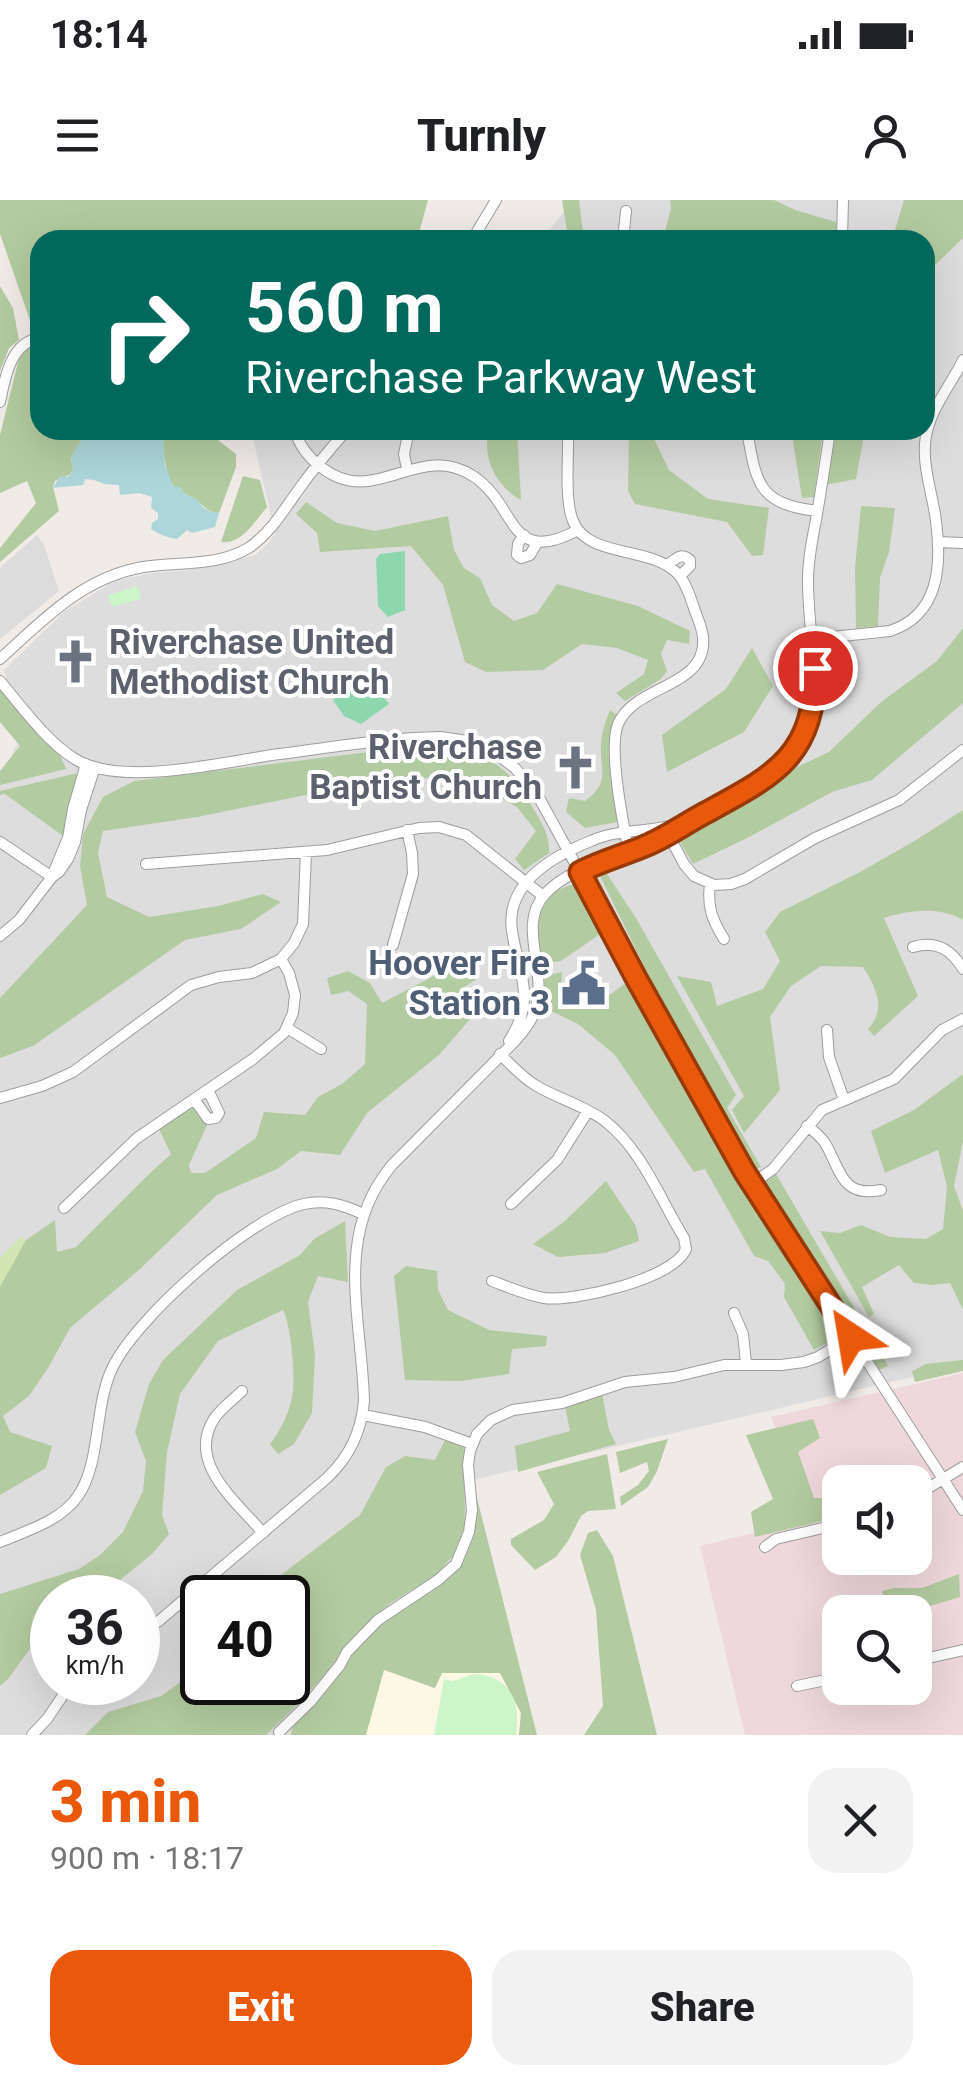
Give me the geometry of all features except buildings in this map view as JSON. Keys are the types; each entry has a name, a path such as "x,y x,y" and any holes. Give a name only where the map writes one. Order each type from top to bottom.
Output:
{"street":[{"path":"478,230 496,200"},
{"path":"842,230 843,200"},
{"path":"624,230 626,211"},
{"path":"0,402 15,353 30,340"},
{"path":"935,408 963,360"},
{"path":"299,440 317,464 334,475 363,482 383,480 433,464 454,467 489,490 524,536 537,542 556,542 578,530"},
{"path":"0,659 62,602 94,584 140,568 228,556 250,546 272,526 338,440"},
{"path":"406,440 408,469"},
{"path":"568,440 570,510 578,530 594,543 653,558 680,576 702,630 703,648 692,670 632,706 616,728 629,852"},
{"path":"750,440 755,473 763,489 788,506 817,511"},
{"path":"160,1620 338,1467 354,1442 363,1415 355,1262 363,1214 392,1165 526,1029 536,1007 539,980 533,925 543,896 580,872 629,852 768,778 787,759 805,730 814,698 815,668 808,576 828,440"},
{"path":"812,639 890,631 916,618 932,596 938,542 924,457 925,440"},
{"path":"524,536 517,548 520,558 530,555 537,542"},
{"path":"938,542 963,543"},
{"path":"666,565 686,556 690,566 680,576"},
{"path":"0,681 75,759 118,772 440,737 484,746 516,768 538,796 752,1184 963,1510"},
{"path":"667,831 689,871 699,880 725,885 737,882 815,838 899,800 963,750"},
{"path":"0,936 19,920 52,877 90,766"},
{"path":"146,864 306,852 439,827 466,834 543,896"},
{"path":"392,945 412,874 407,830"},
{"path":"500,1054 515,1031 524,1006 524,977 512,923 516,897 526,882 568,851 599,838 625,831 667,831"},
{"path":"0,842 52,877"},
{"path":"0,1098 73,1072 192,985 218,977 252,974 280,959 303,924 306,852"},
{"path":"710,884 711,915 724,939"},
{"path":"913,947 938,945 963,968"},
{"path":"64,1208 136,1138 273,1044 287,1028 295,994 290,973 280,959"},
{"path":"752,1184 773,1168 822,1110 894,1079 942,1030 963,1019"},
{"path":"287,1028 321,1048"},
{"path":"827,1030 829,1057 844,1100"},
{"path":"492,1280 544,1298 578,1296 641,1280 691,1250 636,1156 607,1123 538,1087 500,1054"},
{"path":"194,1099 208,1119 216,1118 218,1110 208,1090"},
{"path":"511,1204 557,1160 588,1111"},
{"path":"807,1126 822,1139 850,1187 862,1192 882,1190"},
{"path":"0,1542 50,1520 77,1498 90,1468 104,1390 117,1357 144,1323 218,1254 246,1233 298,1206 330,1203 363,1214"},
{"path":"734,1312 744,1334 746,1363"},
{"path":"279,1732 310,1702 347,1652 378,1620 456,1564 469,1532 472,1510 468,1465 472,1444 487,1423 504,1413 562,1403 624,1382 714,1366 804,1362 851,1337"},
{"path":"242,1391 213,1420 206,1449 216,1478 263,1532"},
{"path":"363,1415 425,1427 472,1444"},
{"path":"932,1486 953,1467 963,1464"},
{"path":"766,1547 776,1539 822,1528"},
{"path":"932,1656 963,1650"},
{"path":"797,1686 822,1681"},
{"path":"32,1735 57,1705"}],"shaded area":[{"path":"573,200 963,200 963,1365 469,1481 532,1735 0,1735 0,783 21,734 4,670 65,611 115,581 255,555 275,534 253,440 935,440 935,230 550,230"},
{"path":"37,535 59,591 0,639 0,568"},
{"path":"229,576 240,581 252,616 251,628 218,637 207,605 179,613 174,594"},
{"path":"157,636 159,640 179,638 185,657 174,666 180,689 145,699 139,682 109,665 104,655 113,646 133,642 134,645"},
{"path":"46,637 55,648 39,671 99,718 112,737 131,711 184,704 183,696 202,692 236,693 235,730 199,741 183,740 112,755 21,674 19,667"},
{"path":"332,639 360,666 332,691 321,692 313,682 315,677 308,661"},
{"path":"602,652 642,667 615,687 599,747 567,752 552,727 532,738 523,723 574,685 600,691 603,681 598,678 596,682 570,675 560,682 562,688 511,722 499,703 504,684 515,689 511,701 516,707 514,701 535,686 591,653"},
{"path":"963,1373 963,1735 745,1735 700,1546 810,1519 771,1417"},
{"path":"383,1669 434,1688 442,1673 500,1673 521,1713 519,1735 365,1735"}],"green space":[{"path":"0,200 428,200 420,230 30,230 30,320 0,234"},
{"path":"562,200 579,200 583,230 567,230"},
{"path":"670,200 774,200 836,222 836,230 666,230"},
{"path":"904,200 963,200 963,238 935,265 935,230 895,230"},
{"path":"0,286 13,308 19,340 9,348 0,371"},
{"path":"30,348 30,440 81,440 71,458 71,474 55,481 53,487 59,511 0,562 0,548 36,503 27,481 0,493 0,435 20,354"},
{"path":"164,440 218,440 236,454 236,467 219,513 173,485"},
{"path":"518,440 521,500 504,487 493,471 487,441"},
{"path":"629,440 655,440 669,470 708,499 769,508 763,555 752,556 727,522 635,504 628,491"},
{"path":"822,440 814,497 802,498 793,442"},
{"path":"833,440 863,440 856,479 825,485"},
{"path":"243,476 260,480 267,507 241,536 221,542"},
{"path":"306,502 337,523 375,531 448,516 454,550 464,568 480,578 492,605 514,621 537,613 557,584 638,606 690,631 689,644 667,640 661,654 667,671 661,679 625,701 616,693 644,674 648,660 617,648 582,644 543,670 486,672 465,662 443,585 411,546 320,552 317,533 296,514"},
{"path":"861,506 895,508 889,552 880,578 878,626 856,628 855,568"},
{"path":"405,551 405,610 388,617 378,606 376,559 380,554"},
{"path":"137,586 141,599 112,607 108,595"},
{"path":"963,628 963,703 872,780 832,792 693,864 677,837 759,797 795,768 829,752 881,702 937,661"},
{"path":"752,648 773,686 744,732 667,772 662,735 726,689"},
{"path":"360,675 366,675 389,704 361,724 344,716 333,700"},
{"path":"0,689 61,757 66,769 0,785 0,771 20,746 0,722"},
{"path":"610,710 617,715 610,734 618,822 585,828 566,812 569,798 585,801 599,787 601,742"},
{"path":"446,747 478,755 511,777 542,824 549,853 524,870 515,859 536,831 517,807 487,791 430,778 385,779 197,817 103,831 98,853 107,897 149,917 263,894 281,902 241,929 185,940 33,1046 0,1058 0,998 87,905 80,866 83,834 103,797 134,781 401,748"},
{"path":"78,773 63,836 5,794 0,795 0,791"},
{"path":"963,810 963,920 924,911 884,918 918,996 874,1036 868,1029 877,1013 878,998 863,967 821,966 791,986 770,1017 780,1090 744,1133 732,1110 744,1096 677,976 711,982 717,1006 763,989 780,961 765,932 780,912 862,871"},
{"path":"605,871 636,918 736,1095 727,1108 761,1167 752,1171 683,1046 599,874"},
{"path":"574,884 603,932 561,961 542,964 538,939 544,905 561,889"},
{"path":"472,961 477,979 461,989 463,1004 477,1011 440,1054 367,1113 340,1155 301,1151 277,1169 217,1195 140,1269 70,1328 29,1396 3,1416 10,1432 52,1446 46,1468 0,1495 0,1287 26,1240 55,1220 57,1252 76,1247 171,1154 159,1129 193,1106 207,1125 189,1165 191,1173 205,1173 256,1138 264,1112 305,1115 318,1097 342,1084 365,1064 367,1004 348,991 331,995 327,978 348,971 370,983 382,1003 443,971"},
{"path":"562,972 561,994 579,1005 595,1004 629,981 741,1174 834,1318 835,1331 829,1342 814,1350 784,1297 785,1284 768,1261 754,1256 705,1169 694,1172 615,1055 578,1024 543,1007 544,976"},
{"path":"963,1074 963,1141 954,1186 963,1211 963,1310 950,1283 914,1283 899,1265 862,1287 874,1314 869,1317 820,1231 840,1233 861,1225 890,1237 926,1239 943,1229 947,1186 938,1150 885,1173 871,1131 914,1110"},
{"path":"776,1174 888,1366 879,1370 760,1186"},
{"path":"606,1181 636,1226 639,1241 605,1253 558,1257 533,1244 565,1221"},
{"path":"345,1221 348,1282 318,1276 308,1302 315,1355 312,1413 294,1444 278,1454 270,1444 285,1419 293,1391 292,1349 283,1310 218,1341 180,1394 167,1452 162,1515 169,1534 126,1575 60,1575 79,1569 100,1555 123,1532 143,1491 146,1461 135,1432 149,1384 163,1360 237,1290 300,1255 314,1239"},
{"path":"20,1237 26,1240 0,1293 0,1258"},
{"path":"406,1266 437,1271 438,1290 448,1310 489,1330 547,1336 546,1346 512,1349 509,1374 460,1381 405,1380 394,1276"},
{"path":"963,1360 963,1371 915,1382 912,1371 926,1364"},
{"path":"602,1393 609,1430 616,1444 518,1472 515,1446 570,1431 565,1406"},
{"path":"813,1419 820,1438 798,1452 814,1498 822,1498 822,1521 755,1537 751,1512 773,1499 746,1435"},
{"path":"668,1439 648,1487 621,1506 620,1497 638,1485 649,1471 647,1462 620,1473 616,1452"},
{"path":"445,1440 464,1445 465,1527 455,1554 436,1575 389,1604 310,1691 310,1575 281,1575 360,1515 386,1467 405,1456 435,1460"},
{"path":"607,1454 616,1509 588,1511 581,1516 556,1557 535,1570 511,1545 511,1539 544,1520 554,1504 537,1472"},
{"path":"477,1498 537,1735 519,1735 521,1713 500,1673 442,1673 435,1688 384,1670 366,1735 291,1735 292,1728 367,1638 457,1568 473,1537"},
{"path":"597,1530 613,1556 657,1735 584,1735 603,1706 596,1610 580,1555 588,1533"},
{"path":"959,1574 960,1597 932,1605 932,1595 883,1595 882,1591 894,1588 922,1588"},
{"path":"30,1585 30,1649 0,1686 0,1594"},
{"path":"474,1674 497,1680 511,1693 517,1712 516,1735 434,1735 444,1679 453,1681"},
{"path":"180,1683 180,1705 297,1705 266,1735 85,1735 108,1712 131,1705 160,1705 161,1696"}],"water":[{"path":"81,440 164,440 165,465 173,486 198,500 206,510 219,513 215,527 192,533 187,530 177,539 170,538 151,529 158,519 158,513 151,508 152,497 139,493 120,495 119,485 85,479 83,485 53,488 60,476 71,474 71,458"}],"place":[{"name":"Riverchase United Methodist Church","path":"76,662"},
{"name":"Riverchase Baptist Church","path":"575,767"},
{"name":"Hoover Fire Station 3","path":"583,983"}],"route":[{"path":"815,668 814,698 805,730 787,759 768,778 642,848 580,872 744,1171 851,1337"}]}
